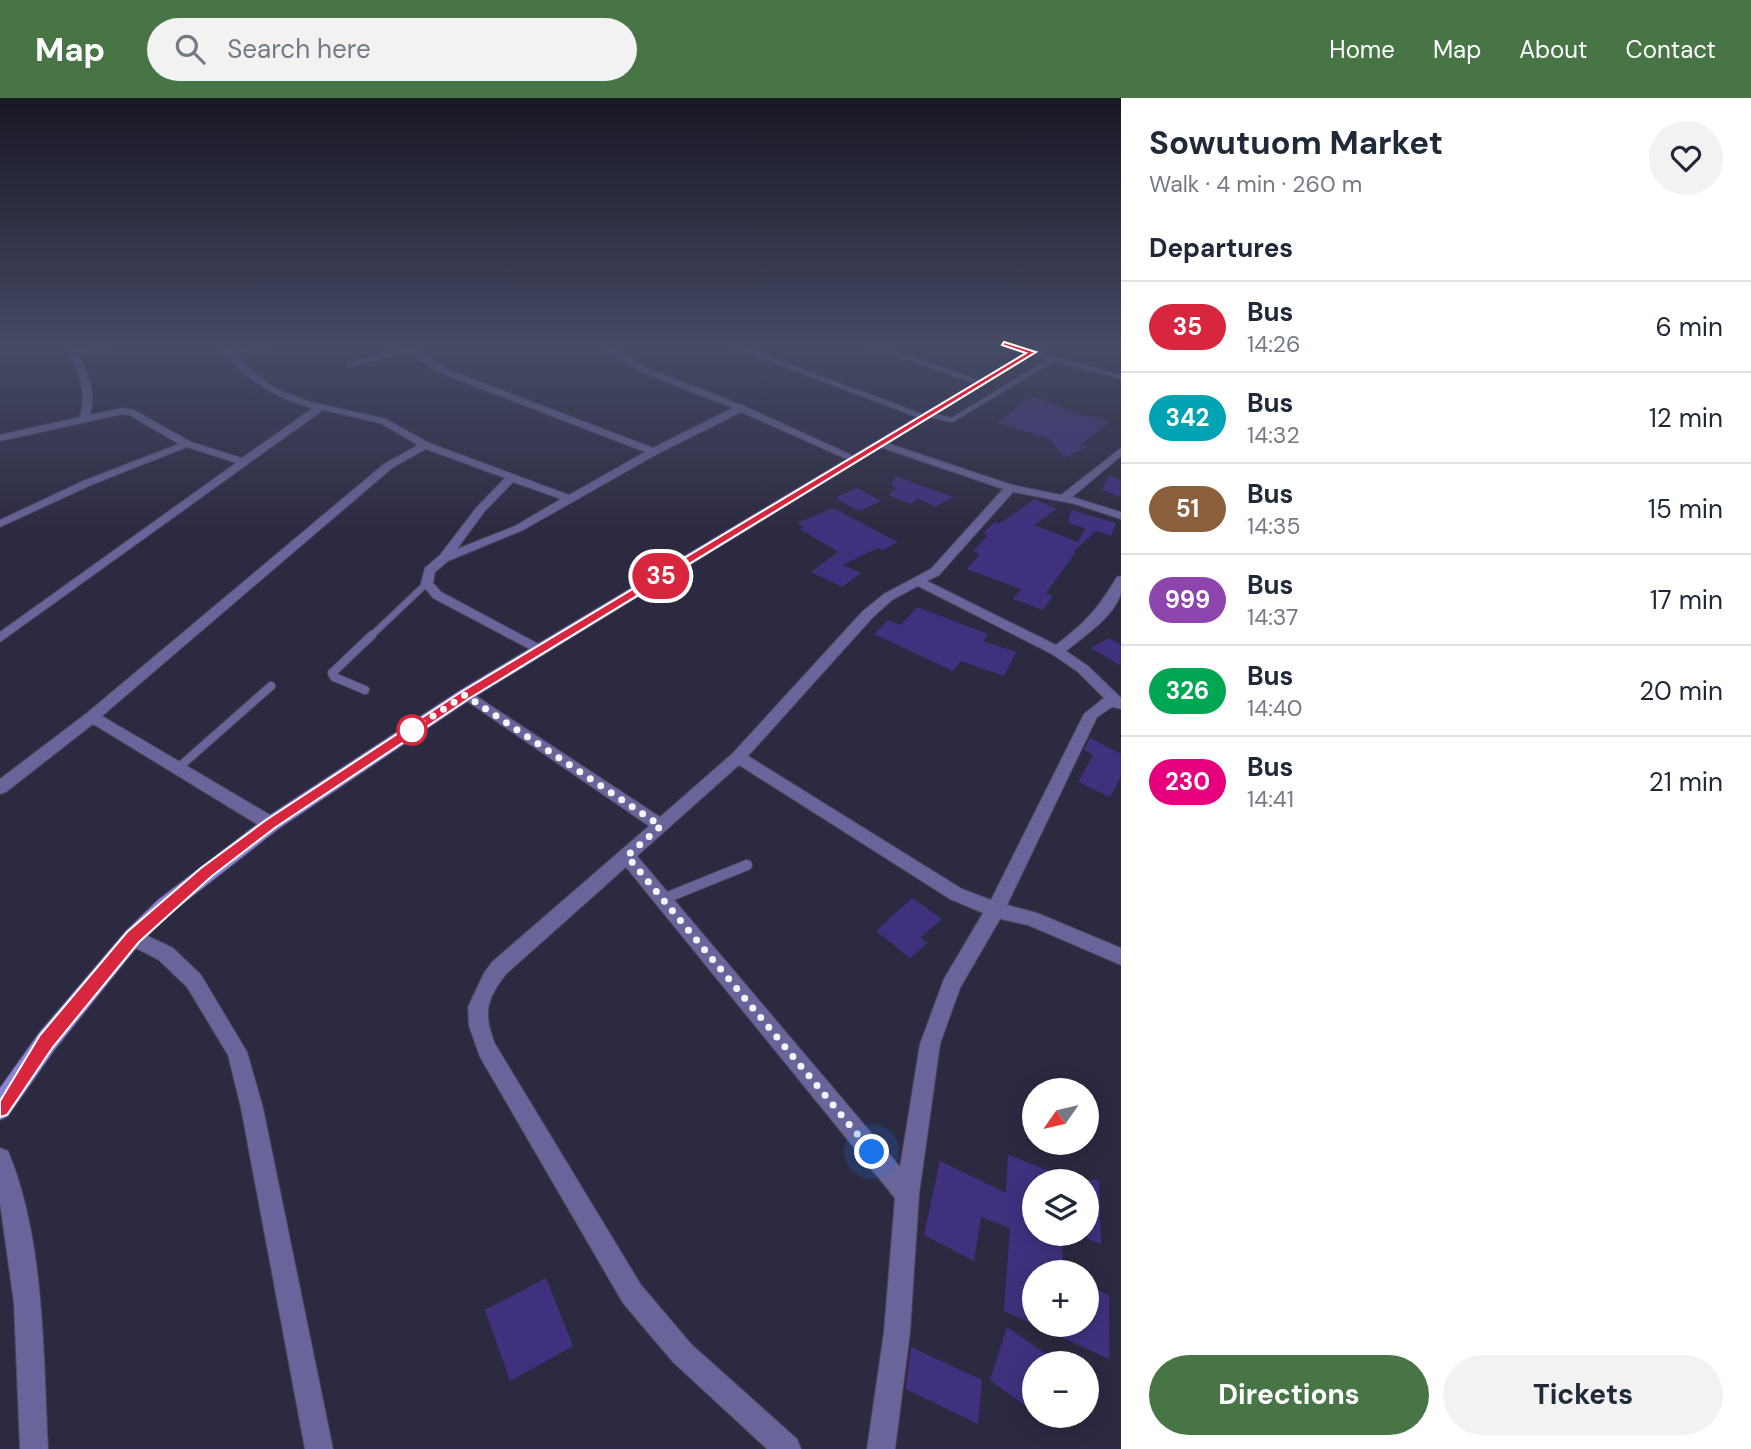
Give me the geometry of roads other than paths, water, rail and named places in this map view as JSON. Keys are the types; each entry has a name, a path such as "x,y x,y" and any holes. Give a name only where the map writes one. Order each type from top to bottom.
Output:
{"main road":[{"path":"0,1108 47,1041 133,937 165,906 271,824 465,695 943,407"}],"street":[{"path":"85,417 89,407"},
{"path":"321,407 383,421 425,445 570,499"},
{"path":"0,638 71,582 321,407"},
{"path":"533,407 653,452"},
{"path":"903,407 928,416"},
{"path":"444,558 507,533 653,452 741,408 855,458"},
{"path":"0,438 85,417 117,411 131,412 187,444 244,462"},
{"path":"1,522 87,483 187,444"},
{"path":"881,444 1010,488 1064,498 1121,516"},
{"path":"0,788 92,717 388,466 425,445"},
{"path":"1064,498 1121,451"},
{"path":"512,477 480,510 444,558 429,570 427,583 437,595 539,650"},
{"path":"787,1449 682,1353 632,1294 487,1050 476,1022 478,1003 485,985 499,968 738,757 868,614 888,597 935,572 950,558 1010,488"},
{"path":"881,1449 897,1332 906,1194 930,1044 951,985 995,910 1032,837 1056,780 1091,714 1117,703 1083,669 1057,651 916,580"},
{"path":"1057,651 1096,622 1114,596 1121,580"},
{"path":"465,695 661,826"},
{"path":"92,717 271,824"},
{"path":"738,757 956,894 995,910 1031,918 1121,957"},
{"path":"627,856 906,1194"},
{"path":"133,937 166,954 194,981 237,1052 252,1108 319,1449"},
{"path":"0,1159 19,1235 27,1294 34,1449"}],"lane":[{"path":"928,416 952,420 973,407"},
{"path":"365,690 334,677 332,673 427,583"},
{"path":"178,768 271,686"},
{"path":"663,899 747,865"}]}
